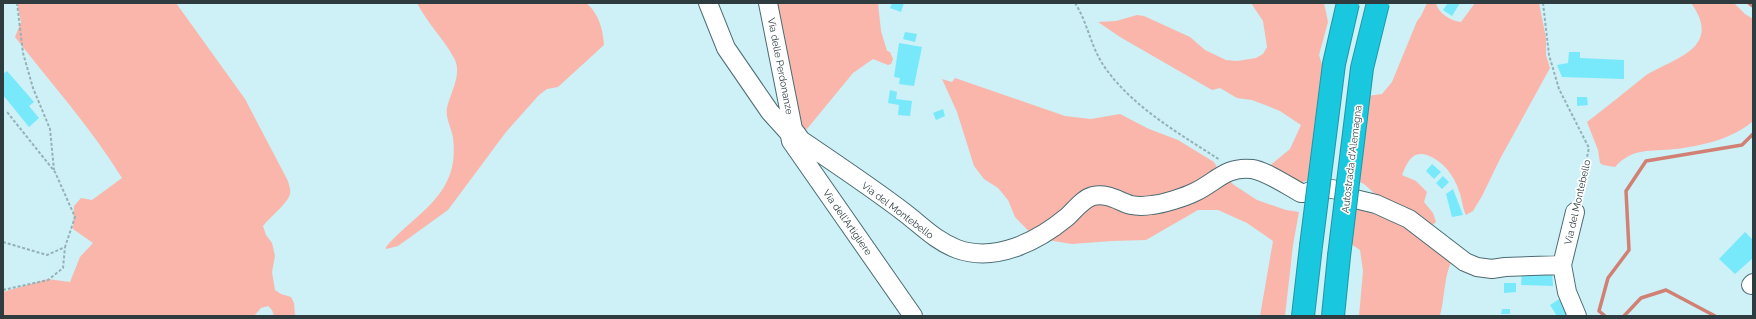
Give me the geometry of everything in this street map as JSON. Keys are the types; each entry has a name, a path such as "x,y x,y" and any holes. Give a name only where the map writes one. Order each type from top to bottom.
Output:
{"highway":[{"path":"1303,316 1319,176 1334,64 1348,3"},
{"name":"Autostrada d'Alemagna","path":"1333,316 1362,68 1378,3"}],"street":[{"name":"Via del Montebello","path":"708,3 726,48 770,112 801,140 906,213 930,235 957,249 975,252 999,253 1027,243 1047,232 1068,216 1078,205 1093,196 1118,198 1131,205 1152,205 1194,193 1218,176 1232,170 1253,169 1301,193 1306,193 1319,187 1344,191 1355,199 1376,204 1409,219 1465,262 1476,266 1492,269 1505,266 1562,265"},
{"name":"Via delle Perdonanze","path":"768,3 792,131"},
{"name":"Via dell'Artigliere","path":"792,131 791,141 913,316"},
{"name":"Via del Montebello","path":"1575,212 1562,265 1567,292 1577,316"}],"path":[{"path":"17,3 23,53 33,88 50,129 54,172"},
{"path":"1074,3 1083,16 1093,48 1106,69 1126,94 1168,126 1226,164 1232,170"},
{"name":"Via del Montebello","path":"1543,3 1549,55 1559,89 1590,148 1575,212"},
{"path":"3,290 48,280 63,268 65,247 75,217 54,172 7,112"},
{"path":"3,242 47,255 65,247"}],"shaded area":[{"path":"17,3 176,3 245,99 288,181 290,191 289,198 263,226 266,235 272,243 275,256 272,272 275,290 281,294 291,297 294,303 295,316 274,316 272,310 268,306 261,308 254,316 3,316 3,292 48,279 70,282 80,257 93,243 73,229 74,206 81,198 92,200 122,178 97,141 15,37 21,22"},
{"path":"417,3 586,3 600,22 604,45 558,87 547,89 539,95 506,132 448,210 398,246 386,249 395,237 435,199 449,176 453,162 453,138 448,120 447,108 457,77 456,64 450,51"},
{"path":"770,3 878,3 881,31 887,51 890,52 893,59 891,64 888,65 873,59 853,73 807,129 802,132"},
{"path":"1251,3 1324,3 1328,22 1319,55 1323,68 1308,180 1297,185 1262,172 1290,149 1301,125 1280,111 1252,100 1237,98 1220,88 1212,90 1120,37 1098,22 1116,21 1137,15 1144,16 1190,37 1205,50 1226,60 1237,61 1256,58 1263,54 1267,47 1263,21"},
{"path":"1427,3 1436,3 1437,7 1442,13 1453,20 1461,22 1475,3 1539,3 1546,38 1546,55 1550,68 1473,211 1466,215 1454,179 1447,169 1438,161 1427,155 1417,154 1408,162 1402,175 1416,181 1427,192 1424,202 1433,213 1436,222 1431,226 1374,193 1364,184 1357,181 1367,96 1382,94 1392,82 1417,21"},
{"path":"1691,3 1734,3 1745,14 1753,19 1753,121 1736,133 1706,144 1685,148 1635,153 1628,156 1615,167 1603,165 1600,163 1598,150 1587,122 1645,76 1692,49 1698,42 1702,31 1702,26 1696,10"},
{"path":"955,78 1065,116 1091,119 1120,114 1149,129 1178,140 1214,162 1219,171 1234,185 1257,200 1286,210 1299,212 1293,245 1285,316 1260,316 1273,241 1247,223 1218,210 1198,210 1146,240 1072,244 1035,238 1015,217 1008,200 998,188 984,179 974,166 957,112 942,79 952,82"},
{"path":"1354,208 1382,217 1406,228 1453,259 1446,278 1440,316 1359,316 1363,271 1360,250 1351,244"}],"building":[{"path":"892,3 904,3 901,12 890,8"},
{"path":"1448,3 1460,3 1452,16 1443,10"},
{"path":"905,32 917,34 915,42 903,39"},
{"path":"899,43 922,47 914,86 899,84 900,78 894,77"},
{"path":"1569,52 1580,52 1580,58 1624,60 1624,79 1562,77 1557,65 1568,63"},
{"path":"7,71 34,102 29,106 39,118 29,127 3,95 3,74"},
{"path":"890,90 897,92 896,99 912,101 910,116 898,115 899,105 888,103"},
{"path":"1577,97 1587,97 1588,105 1577,106"},
{"path":"943,109 945,116 936,120 933,113"},
{"path":"1432,164 1441,172 1434,179 1426,171"},
{"path":"1443,176 1449,182 1442,189 1436,183"},
{"path":"1453,189 1463,215 1452,217 1446,194"},
{"path":"1745,232 1753,240 1753,258 1735,274 1719,259"},
{"path":"1552,269 1553,286 1521,285 1522,270"},
{"path":"1504,283 1516,283 1516,292 1504,293"},
{"path":"1561,298 1572,316 1557,316 1550,305"},
{"path":"1502,309 1510,309 1510,314 1501,314"}],"waterway":[{"path":"1749,3 1753,6"},
{"path":"1605,316 1599,311 1608,278 1629,250 1626,191 1646,161 1742,145 1753,134"},
{"path":"1624,316 1641,298 1666,290 1715,316"}]}
